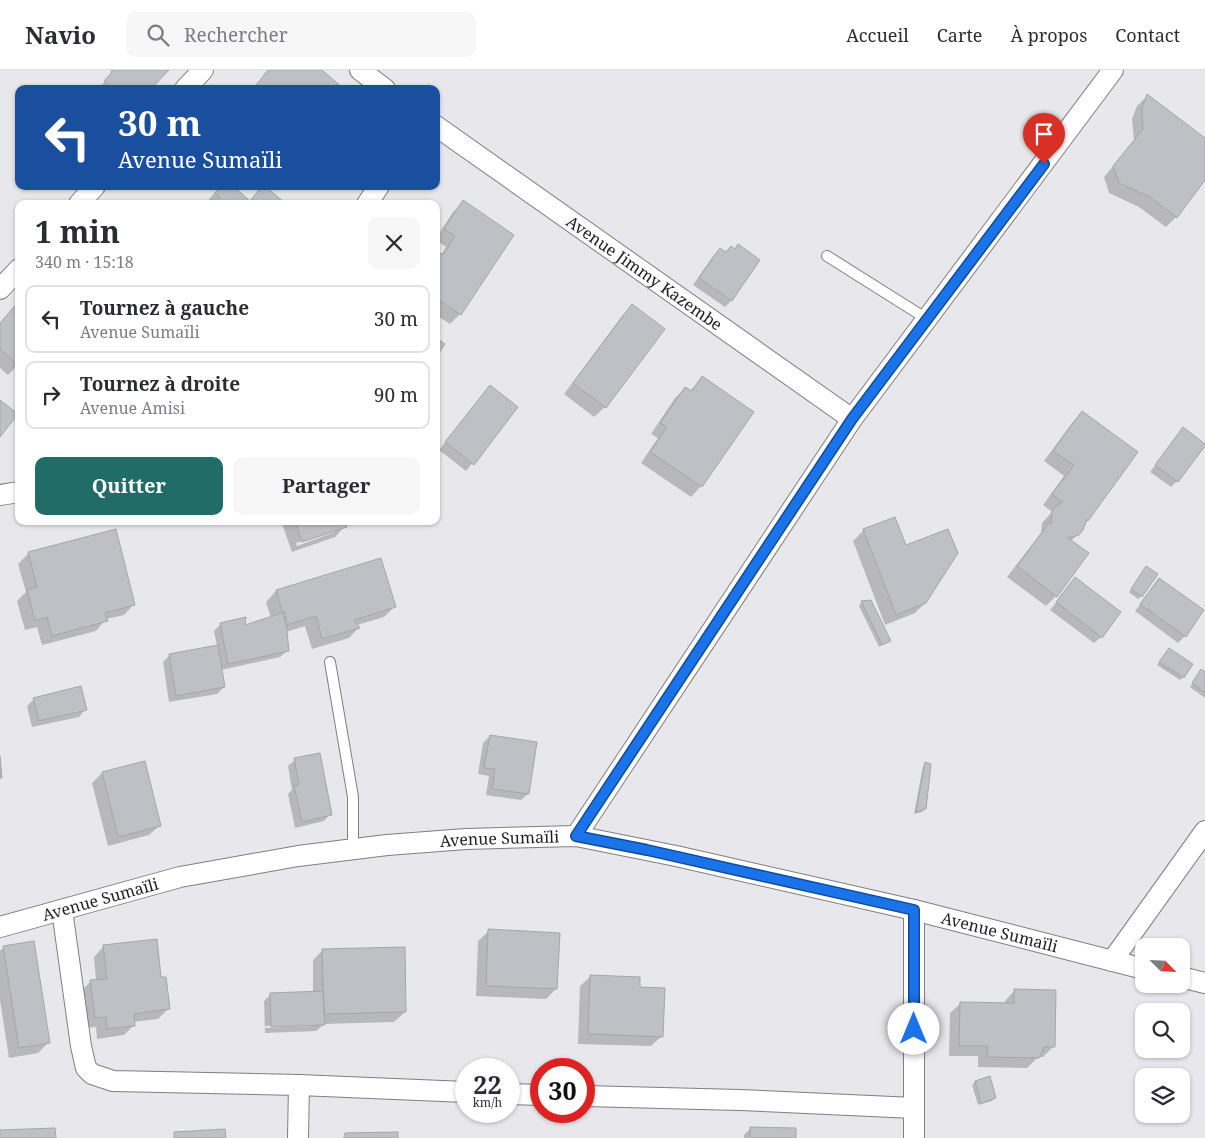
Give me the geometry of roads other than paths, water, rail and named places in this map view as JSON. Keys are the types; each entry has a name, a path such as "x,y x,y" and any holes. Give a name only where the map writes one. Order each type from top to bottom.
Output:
{"street":[{"path":"360,70 380,85"},
{"path":"576,836 852,419 1113,70"},
{"name":"Avenue Jimmy Kazembe","path":"440,129 852,419"},
{"path":"83,200 91,190"},
{"path":"0,290 15,273"},
{"path":"0,495 15,493"},
{"path":"1112,961 1205,831"},
{"name":"Avenue Sumaïli","path":"0,927 180,877 298,856 466,839 576,836 667,854 914,910 1135,967"},
{"path":"62,910 81,1046 86,1068 92,1074 113,1081 299,1085 455,1092"},
{"path":"914,910 914,1138"},
{"path":"1190,979 1205,983"},
{"path":"298,1138 299,1085"},
{"path":"595,1096 740,1100 914,1108"}],"lane":[{"path":"827,256 927,319"},
{"path":"330,662 353,797 353,849"}]}
